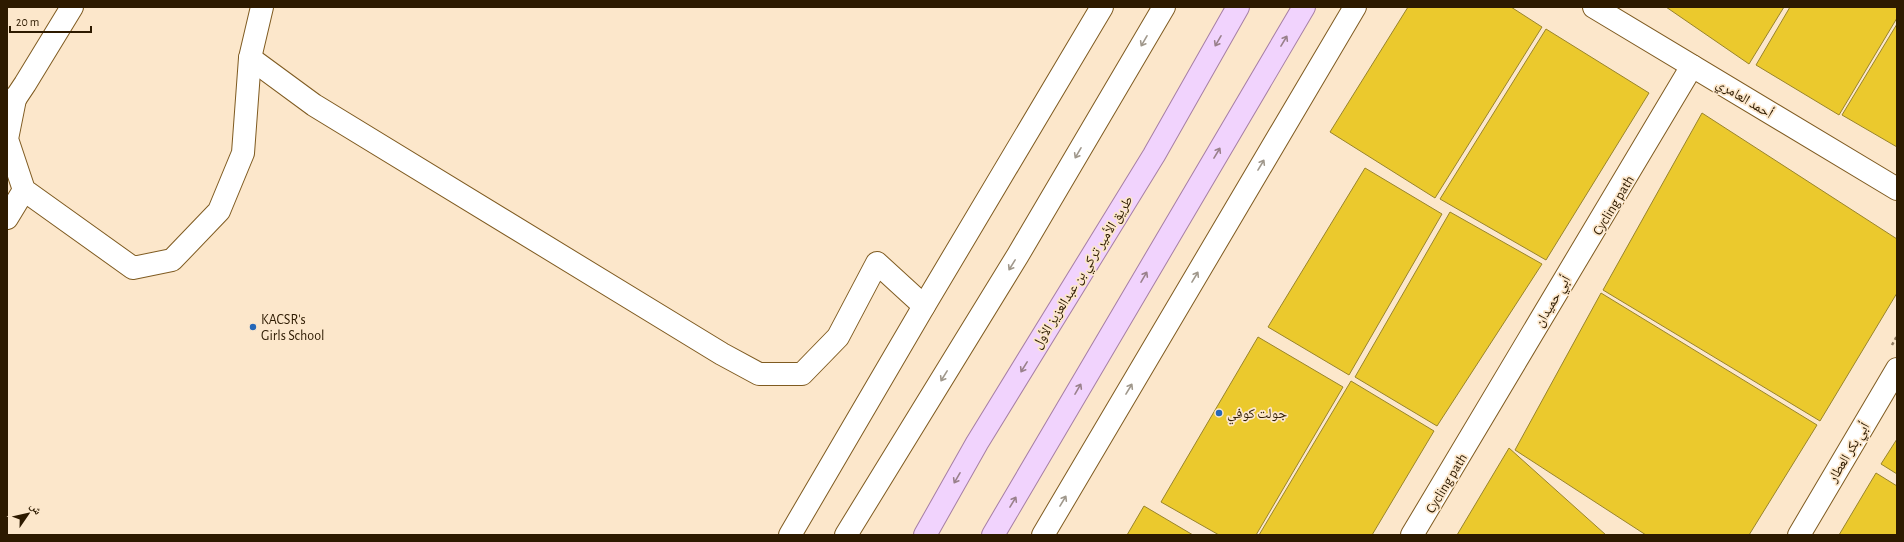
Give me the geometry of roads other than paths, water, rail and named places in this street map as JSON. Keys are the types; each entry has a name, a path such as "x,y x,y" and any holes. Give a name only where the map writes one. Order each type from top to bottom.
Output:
{"main road":[{"name":"طريق الأمير تركي بن عبدالعزيز الأول","path":"924,535 977,443 1154,155 1238,7"},
{"path":"992,535 1304,7"}],"street":[{"path":"72,7 26,84 11,100 7,138 24,190 133,268 172,260 219,211 243,153 250,58 262,7"},
{"path":"790,535 1102,7"},
{"path":"846,535 1018,255 1164,7"},
{"path":"1043,535 1355,7"},
{"name":"أحمد العامري","path":"1594,7 1897,189"},
{"path":"250,58 314,104 722,354 759,374 802,374 838,337 877,263 924,306"},
{"name":"أبي حميدان","path":"1412,535 1692,66"},
{"path":"7,218 24,190"},
{"name":"أبي بكر العطار","path":"1799,535 1897,369"}],"place":[{"name":"KACSR's Girls School","path":"253,327"},
{"name":"جولت كوفي","path":"1219,413"}]}
